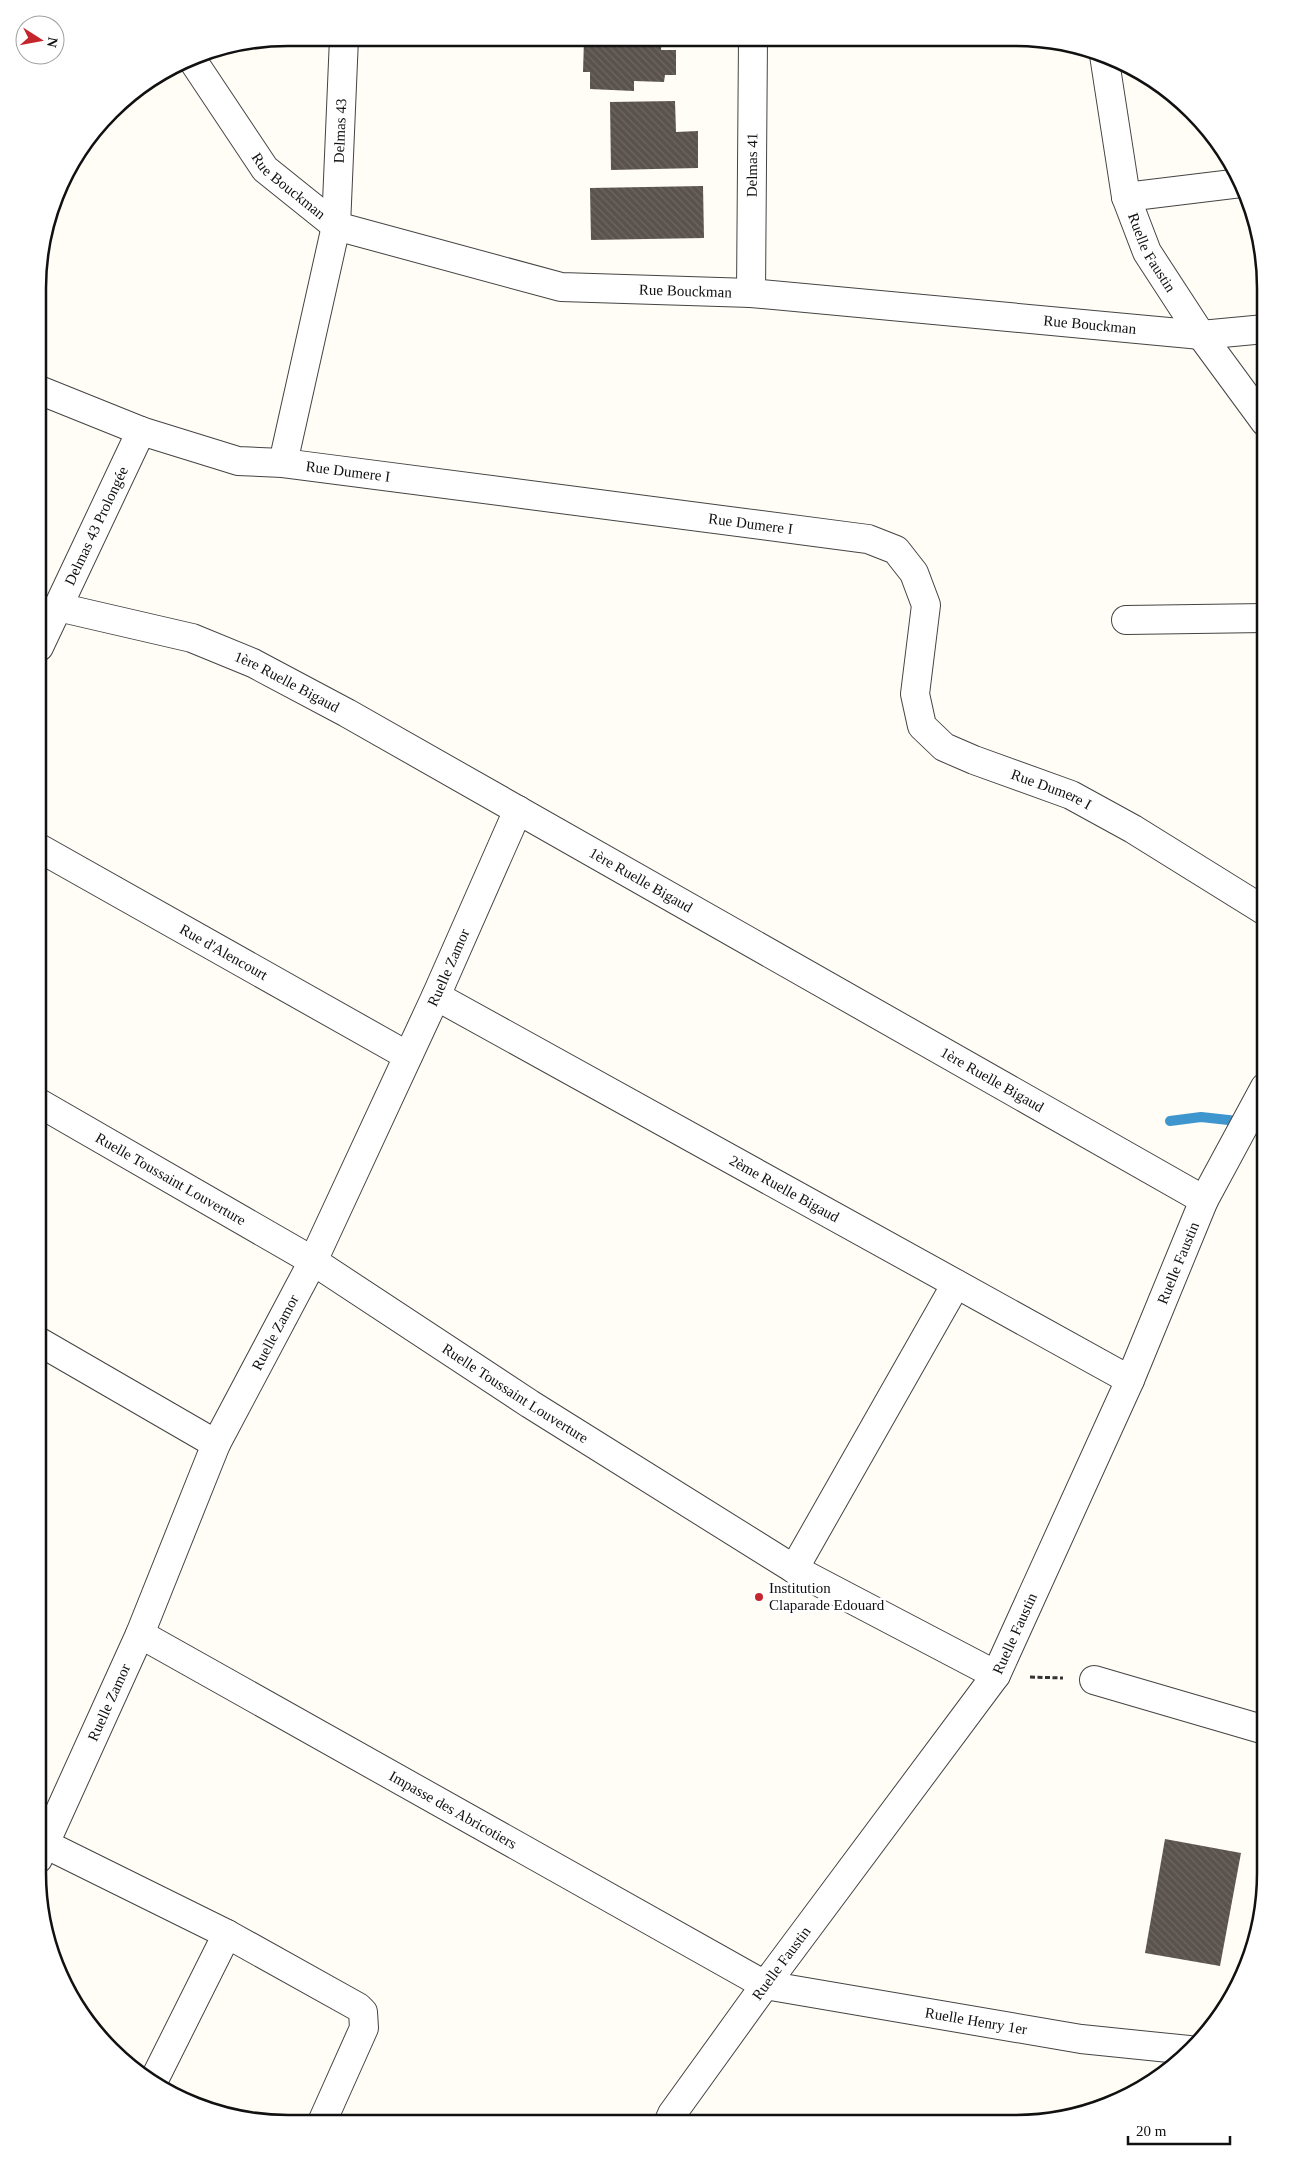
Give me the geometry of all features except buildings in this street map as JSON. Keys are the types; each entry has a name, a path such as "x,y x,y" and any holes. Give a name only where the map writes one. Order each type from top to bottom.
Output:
{"street":[{"name":"Delmas 43","path":"283,463 336,226 344,46"},
{"name":"Delmas 41","path":"751,292 753,46"},
{"name":"Ruelle Faustin","path":"1105,64 1126,196 1147,252 1201,335 1257,410"},
{"name":"Rue Bouckman","path":"195,65 265,169 336,226 561,287 751,292 1201,335 1257,330"},
{"path":"1126,196 1233,184"},
{"name":"Rue Dumere I","path":"46,393 141,431 238,461 283,463 868,540 896,550 914,573 926,604 915,694 922,726 944,746 974,760 1070,795 1133,829 1257,906"},
{"name":"Delmas 43 Prolongée","path":"46,632 141,431"},
{"name":"1ère Ruelle Bigaud","path":"58,607 192,638 252,662 347,713 1204,1200"},
{"path":"1126,620 1257,618"},
{"name":"Ruelle Zamor","path":"46,1840 140,1634 216,1444 313,1261 436,996 518,810"},
{"name":"Rue d'Alencourt","path":"46,852 408,1056"},
{"name":"2ème Ruelle Bigaud","path":"436,996 1130,1380"},
{"name":"Ruelle Faustin","path":"680,2115 765,1985 996,1675 1130,1380 1204,1200 1257,1102"},
{"name":"Ruelle Toussaint Louverture","path":"46,1108 313,1261 530,1404 794,1569 996,1675"},
{"path":"794,1569 956,1284"},
{"path":"46,1346 216,1444"},
{"name":"Impasse des Abricotiers","path":"140,1634 765,1985"},
{"path":"1094,1680 1257,1728"},
{"path":"46,1853 227,1934 358,2007 363,2012 364,2028 325,2115"},
{"path":"156,2075 227,1934"},
{"name":"Ruelle Henry 1er","path":"765,1985 1081,2039 1180,2049"}],"path":[{"path":"996,1675 1094,1680"}],"waterway":[{"path":"1170,1121 1201,1117 1257,1123"}],"place":[{"name":"Institution Claparade Edouard","path":"759,1597"}]}
